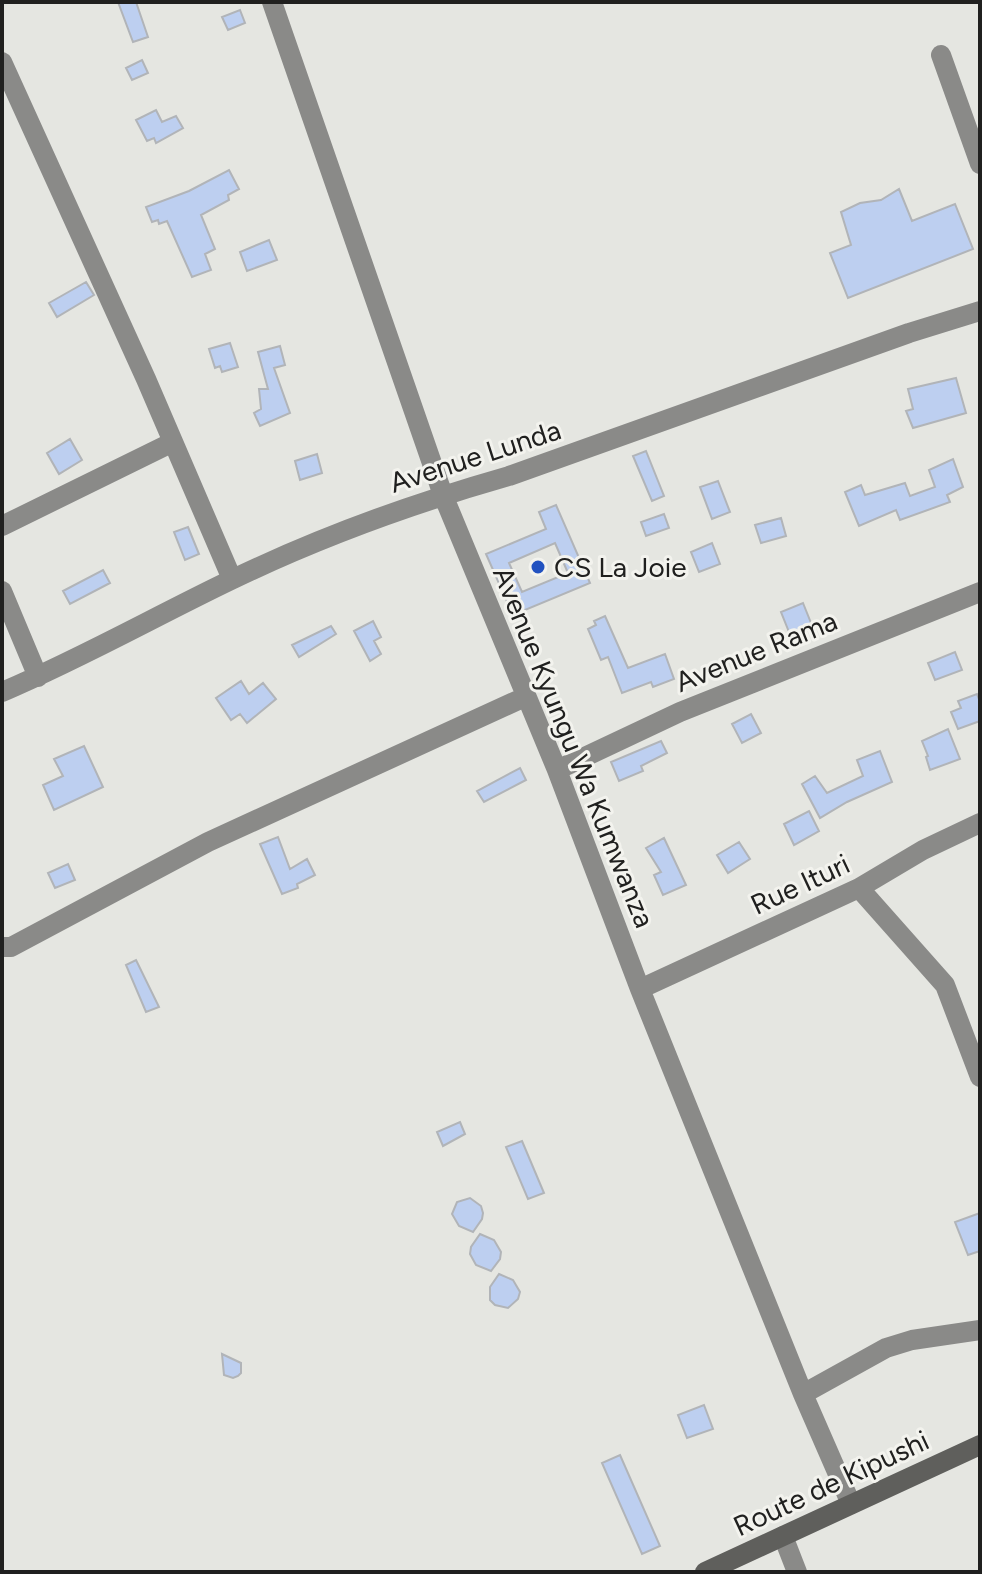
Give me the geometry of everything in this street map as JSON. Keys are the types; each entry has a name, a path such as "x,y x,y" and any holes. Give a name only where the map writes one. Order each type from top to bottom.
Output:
{"main road":[{"name":"Route de Kipushi","path":"705,1572 980,1445"}],"street":[{"name":"Avenue Kyungu Wa Kumwanza","path":"272,2 443,495 557,770 640,989 803,1394 851,1504"},
{"path":"941,55 980,164"},
{"path":"2,62 232,579"},
{"name":"Avenue Lunda","path":"2,692 38,677 232,579 361,524 509,476 980,311"},
{"path":"2,526 173,442"},
{"path":"2,591 38,677"},
{"name":"Avenue Rama","path":"557,770 680,712 980,592"},
{"path":"2,947 11,947 208,842 525,697"},
{"name":"Rue Ituri","path":"640,989 859,888 923,850 980,823"},
{"path":"859,888 945,985 980,1077"},
{"path":"803,1394 886,1348 912,1340 980,1330"},
{"path":"783,1536 797,1572"}],"building":[{"path":"118,2 136,2 148,37 133,42"},
{"path":"240,10 245,23 228,30 222,17"},
{"path":"142,60 148,73 132,80 126,68"},
{"path":"156,110 162,122 176,116 183,128 156,143 154,138 147,141 136,120"},
{"path":"229,170 239,189 228,195 229,200 201,215 215,249 205,254 211,270 192,277 167,221 159,224 158,220 152,222 146,207 189,191"},
{"path":"899,189 912,221 955,204 973,249 848,298 830,253 851,245 841,212 860,203 881,200"},
{"path":"269,240 277,260 247,271 240,252"},
{"path":"86,282 94,295 57,317 49,303"},
{"path":"230,343 238,367 222,372 220,366 215,368 209,349"},
{"path":"280,346 285,365 274,368 290,413 260,426 254,413 261,409 259,389 268,389 258,352"},
{"path":"956,378 966,413 913,428 906,411 913,409 908,389"},
{"path":"70,439 82,460 59,474 47,453"},
{"path":"646,451 664,496 652,501 633,456"},
{"path":"317,454 322,473 300,480 295,461"},
{"path":"953,459 963,487 947,495 950,502 900,520 896,510 859,526 845,492 861,485 865,495 905,483 910,496 935,487 929,470"},
{"path":"718,481 730,512 712,519 700,487"},
{"path":"556,505 590,583 513,615 486,554 546,529 539,512","holes":["555,543 568,573 522,592 509,563"]},
{"path":"664,514 669,528 646,536 641,522"},
{"path":"781,518 786,536 761,543 755,525"},
{"path":"188,527 199,554 185,560 174,532"},
{"path":"712,543 720,564 699,572 691,552"},
{"path":"103,570 110,583 70,604 63,591"},
{"path":"803,603 813,628 791,637 781,612"},
{"path":"605,616 628,668 665,654 674,679 653,687 651,682 622,693 608,657 601,660 588,629 596,625 594,621"},
{"path":"373,621 381,637 374,641 381,654 370,661 354,631"},
{"path":"331,626 336,634 299,657 292,645"},
{"path":"955,652 962,670 935,680 928,663"},
{"path":"241,681 249,694 263,683 276,699 247,723 240,714 231,720 216,698"},
{"path":"977,694 980,721 958,729 951,712 961,708 958,701"},
{"path":"751,714 761,733 742,743 732,724"},
{"path":"948,729 960,759 930,770 922,741"},
{"path":"661,741 667,753 641,766 643,771 619,781 611,762"},
{"path":"84,746 103,787 54,810 43,785 63,776 54,759"},
{"path":"880,751 892,782 820,818 802,784 815,776 827,793 863,776 857,760"},
{"path":"520,768 526,780 484,802 477,791"},
{"path":"809,811 819,831 794,845 784,824"},
{"path":"278,837 290,869 307,859 315,875 297,884 298,888 282,894 260,844"},
{"path":"664,838 686,885 663,895 654,875 661,872 646,848"},
{"path":"739,842 750,859 728,873 717,855"},
{"path":"68,864 75,880 55,888 48,873"},
{"path":"136,960 159,1007 146,1012 126,965"},
{"path":"460,1122 465,1134 443,1146 437,1132"},
{"path":"522,1141 544,1193 528,1199 506,1147"},
{"path":"470,1198 481,1206 483,1213 473,1232 459,1226 452,1214 457,1202"},
{"path":"980,1213 980,1251 968,1255 955,1222"},
{"path":"480,1234 494,1240 501,1252 491,1271 476,1265 470,1254"},
{"path":"499,1274 513,1280 520,1292 518,1299 508,1308 495,1305 490,1300 490,1287"},
{"path":"222,1354 241,1363 238,1376 224,1375"},
{"path":"704,1405 713,1429 687,1438 678,1415"},
{"path":"620,1455 660,1546 642,1554 602,1463"}],"place":[{"name":"CS La Joie","path":"538,567"}]}
